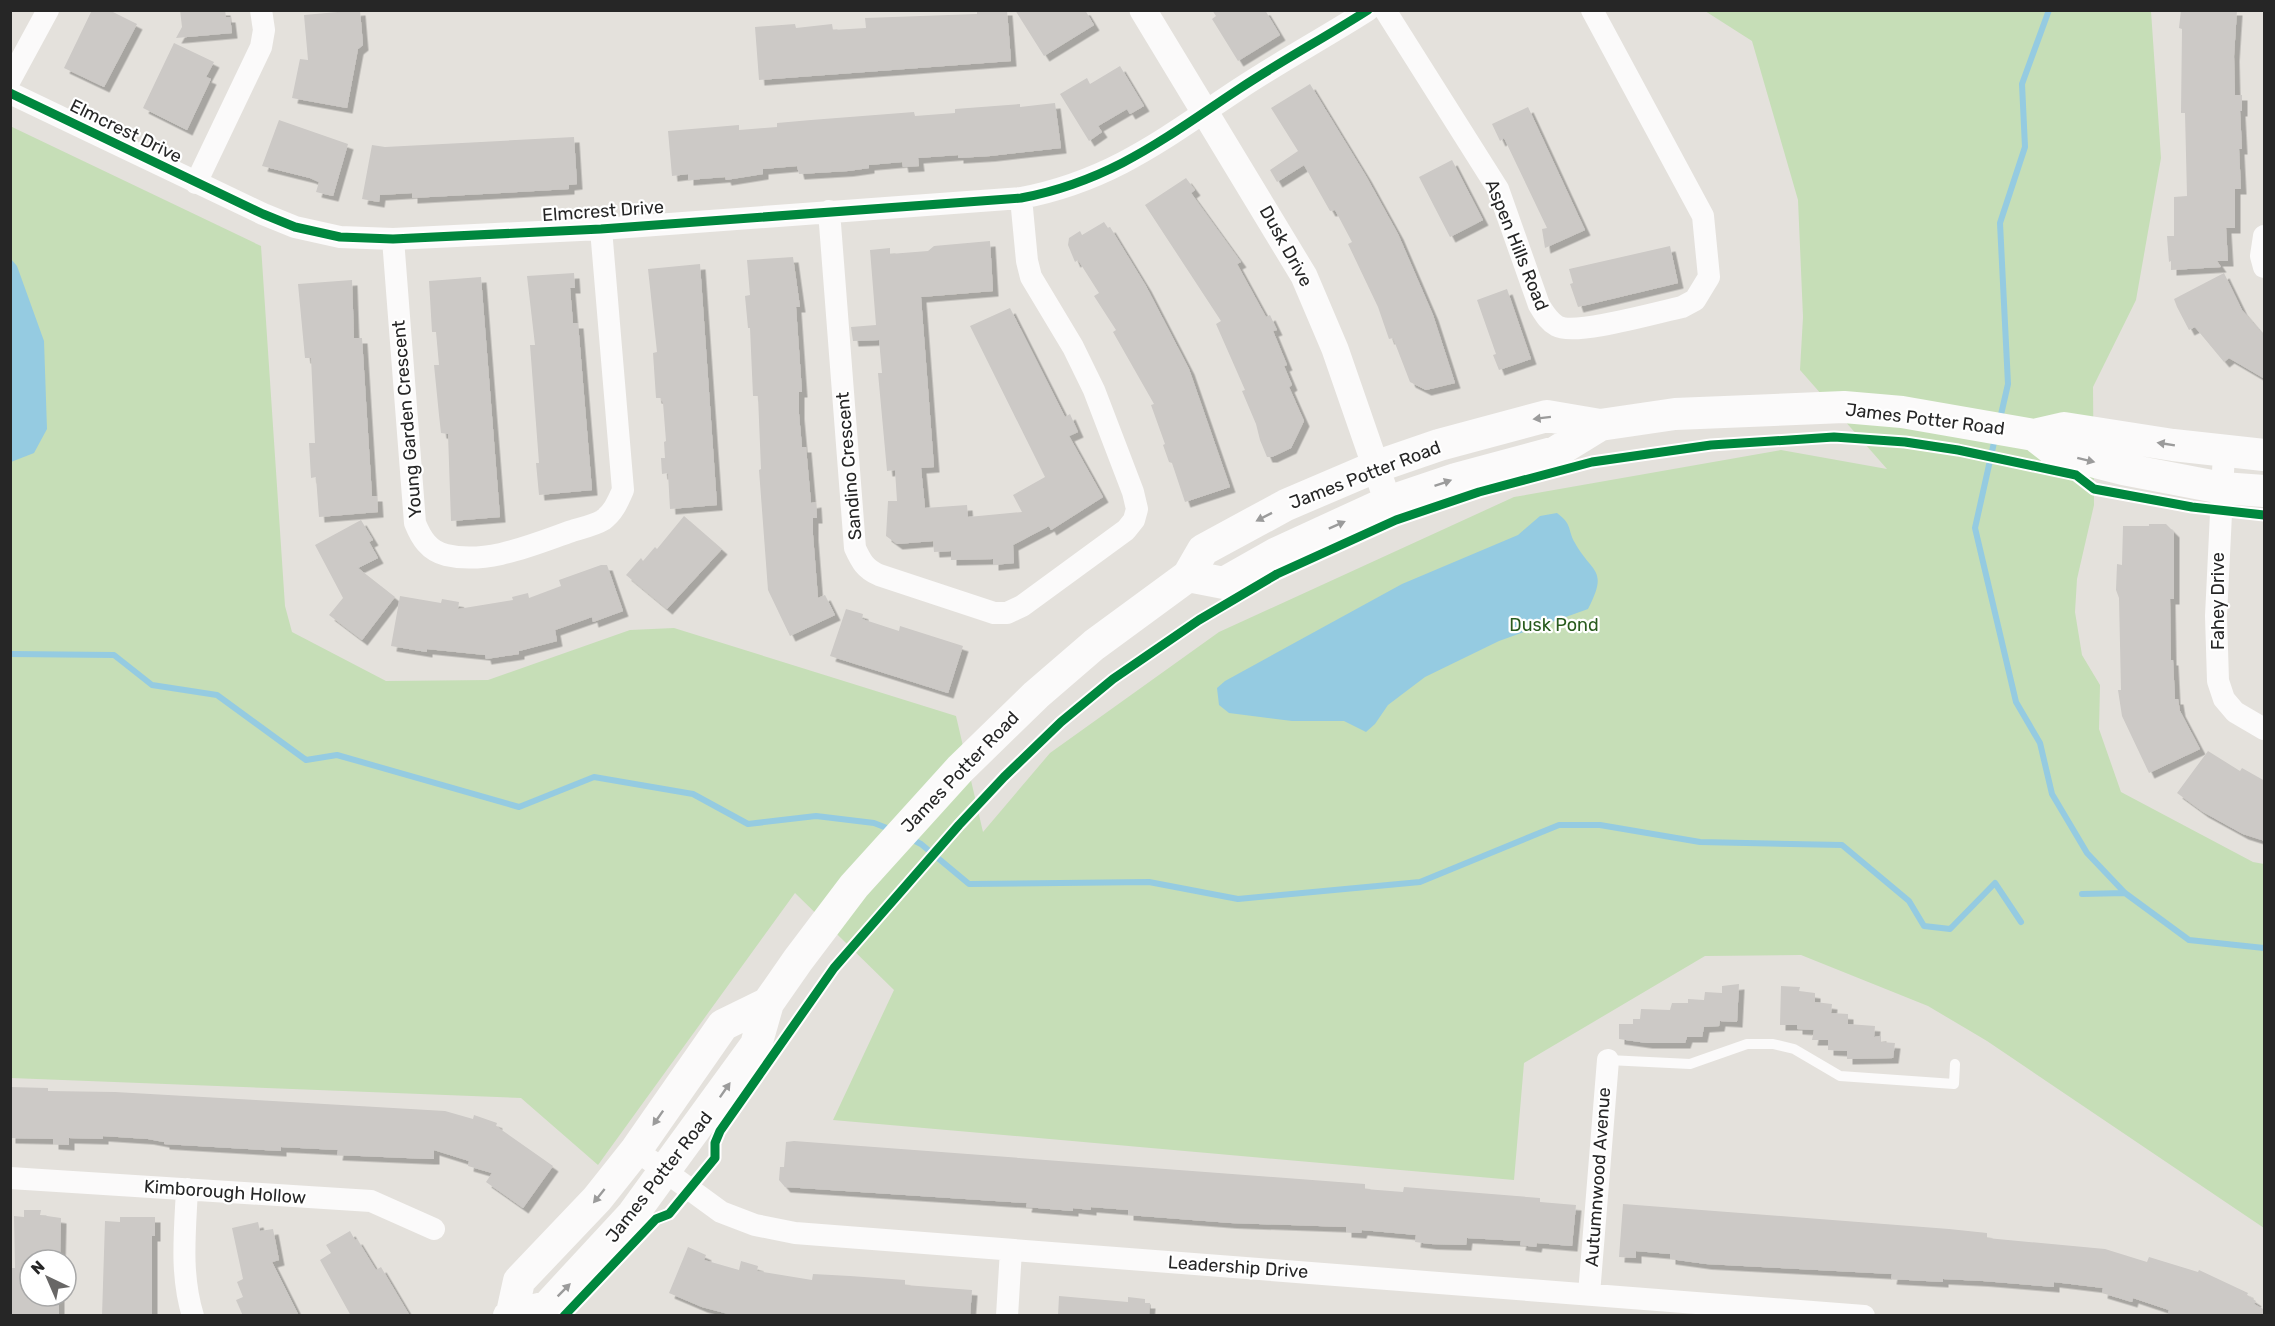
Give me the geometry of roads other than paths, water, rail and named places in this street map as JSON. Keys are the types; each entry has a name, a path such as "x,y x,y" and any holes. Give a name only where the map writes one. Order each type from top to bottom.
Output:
{"main road":[{"name":"James Potter Road","path":"768,1004 723,1025 636,1150 597,1199 519,1281 511,1314 547,1307 594,1259 666,1172 756,1045 768,1004 827,921 869,870 960,769 1036,695 1086,652 1188,576 1203,550 1286,506 1375,467 1472,435 1547,416 1600,425 1675,414 1844,407 1902,412 2025,433 2064,428 2224,452 2265,455"},
{"name":"James Potter Road","path":"1188,576 1224,583 1277,553 1388,502 1456,479 1556,452 1600,425"},
{"name":"James Potter Road","path":"2025,433 2056,452 2123,469 2222,488 2265,491"}],"street":[{"path":"10,80 48,10"},
{"path":"196,183 261,47 264,30 261,10"},
{"name":"Dusk Drive","path":"1143,10 1304,276 1335,350 1388,502"},
{"name":"Elmcrest Drive","path":"10,93 196,183 296,227 340,237 393,239 601,229 1021,198 1067,188 1112,170 1368,10"},
{"name":"Aspen Hills Road","path":"1385,10 1498,189 1539,305 1546,317 1558,327 1576,330 1682,307 1695,300 1709,277 1703,216 1592,10"},
{"name":"Sandino Crescent","path":"829,211 855,542 860,560 868,571 879,575 994,613 1007,613 1022,606 1126,530 1134,520 1137,509 1123,461 1094,390 1073,347 1031,277 1027,261 1021,198"},
{"name":"Young Garden Crescent","path":"393,239 415,523 422,538 430,547 445,555 471,556 510,552 602,521 615,508 623,490 601,229"},
{"path":"2265,236 2261,256 2265,267"},
{"name":"Fahey Drive","path":"2224,452 2216,616 2218,681 2223,699 2235,712 2265,729"},
{"name":"Autumnwood Avenue","path":"1589,1294 1608,1060"},
{"name":"Leadership Drive","path":"636,1150 721,1212 755,1225 815,1235 1864,1316"},
{"name":"Kimborough Hollow","path":"10,1178 371,1201 434,1229"},
{"path":"187,1189 184,1268 186,1293 192,1316"},
{"path":"1007,1316 1011,1250"}],"lane":[{"path":"1608,1060 1690,1064 1747,1044 1773,1044 1794,1049 1840,1076 1954,1084 1955,1064"}],"water":[{"path":"11,259 17,266 44,341 47,429 34,453 11,462"},
{"path":"1557,513 1568,524 1575,543 1598,578 1588,609 1499,641 1425,677 1388,705 1375,724 1366,732 1344,721 1292,721 1229,713 1219,705 1217,688 1225,681 1402,584 1518,535 1540,516"}],"waterway":[{"path":"2000,419 2008,384 2000,223 2025,147 2022,84 2049,10"},
{"path":"1995,438 1975,528 2016,702 2040,743 2052,794 2087,853 2125,893 2189,940 2264,948"},
{"path":"10,654 114,655 152,685 217,695 306,760 337,755 519,807 594,777 693,794 748,824 816,816 874,823 892,830"},
{"path":"909,838 921,844 969,884 1149,882 1238,899 1420,882 1559,825 1600,825 1700,842 1842,845 1909,901 1924,926 1950,929 1995,883 2021,922"},
{"path":"2082,894 2125,893"}],"park label":[{"name":"Dusk Pond","path":"1554,625"}]}
